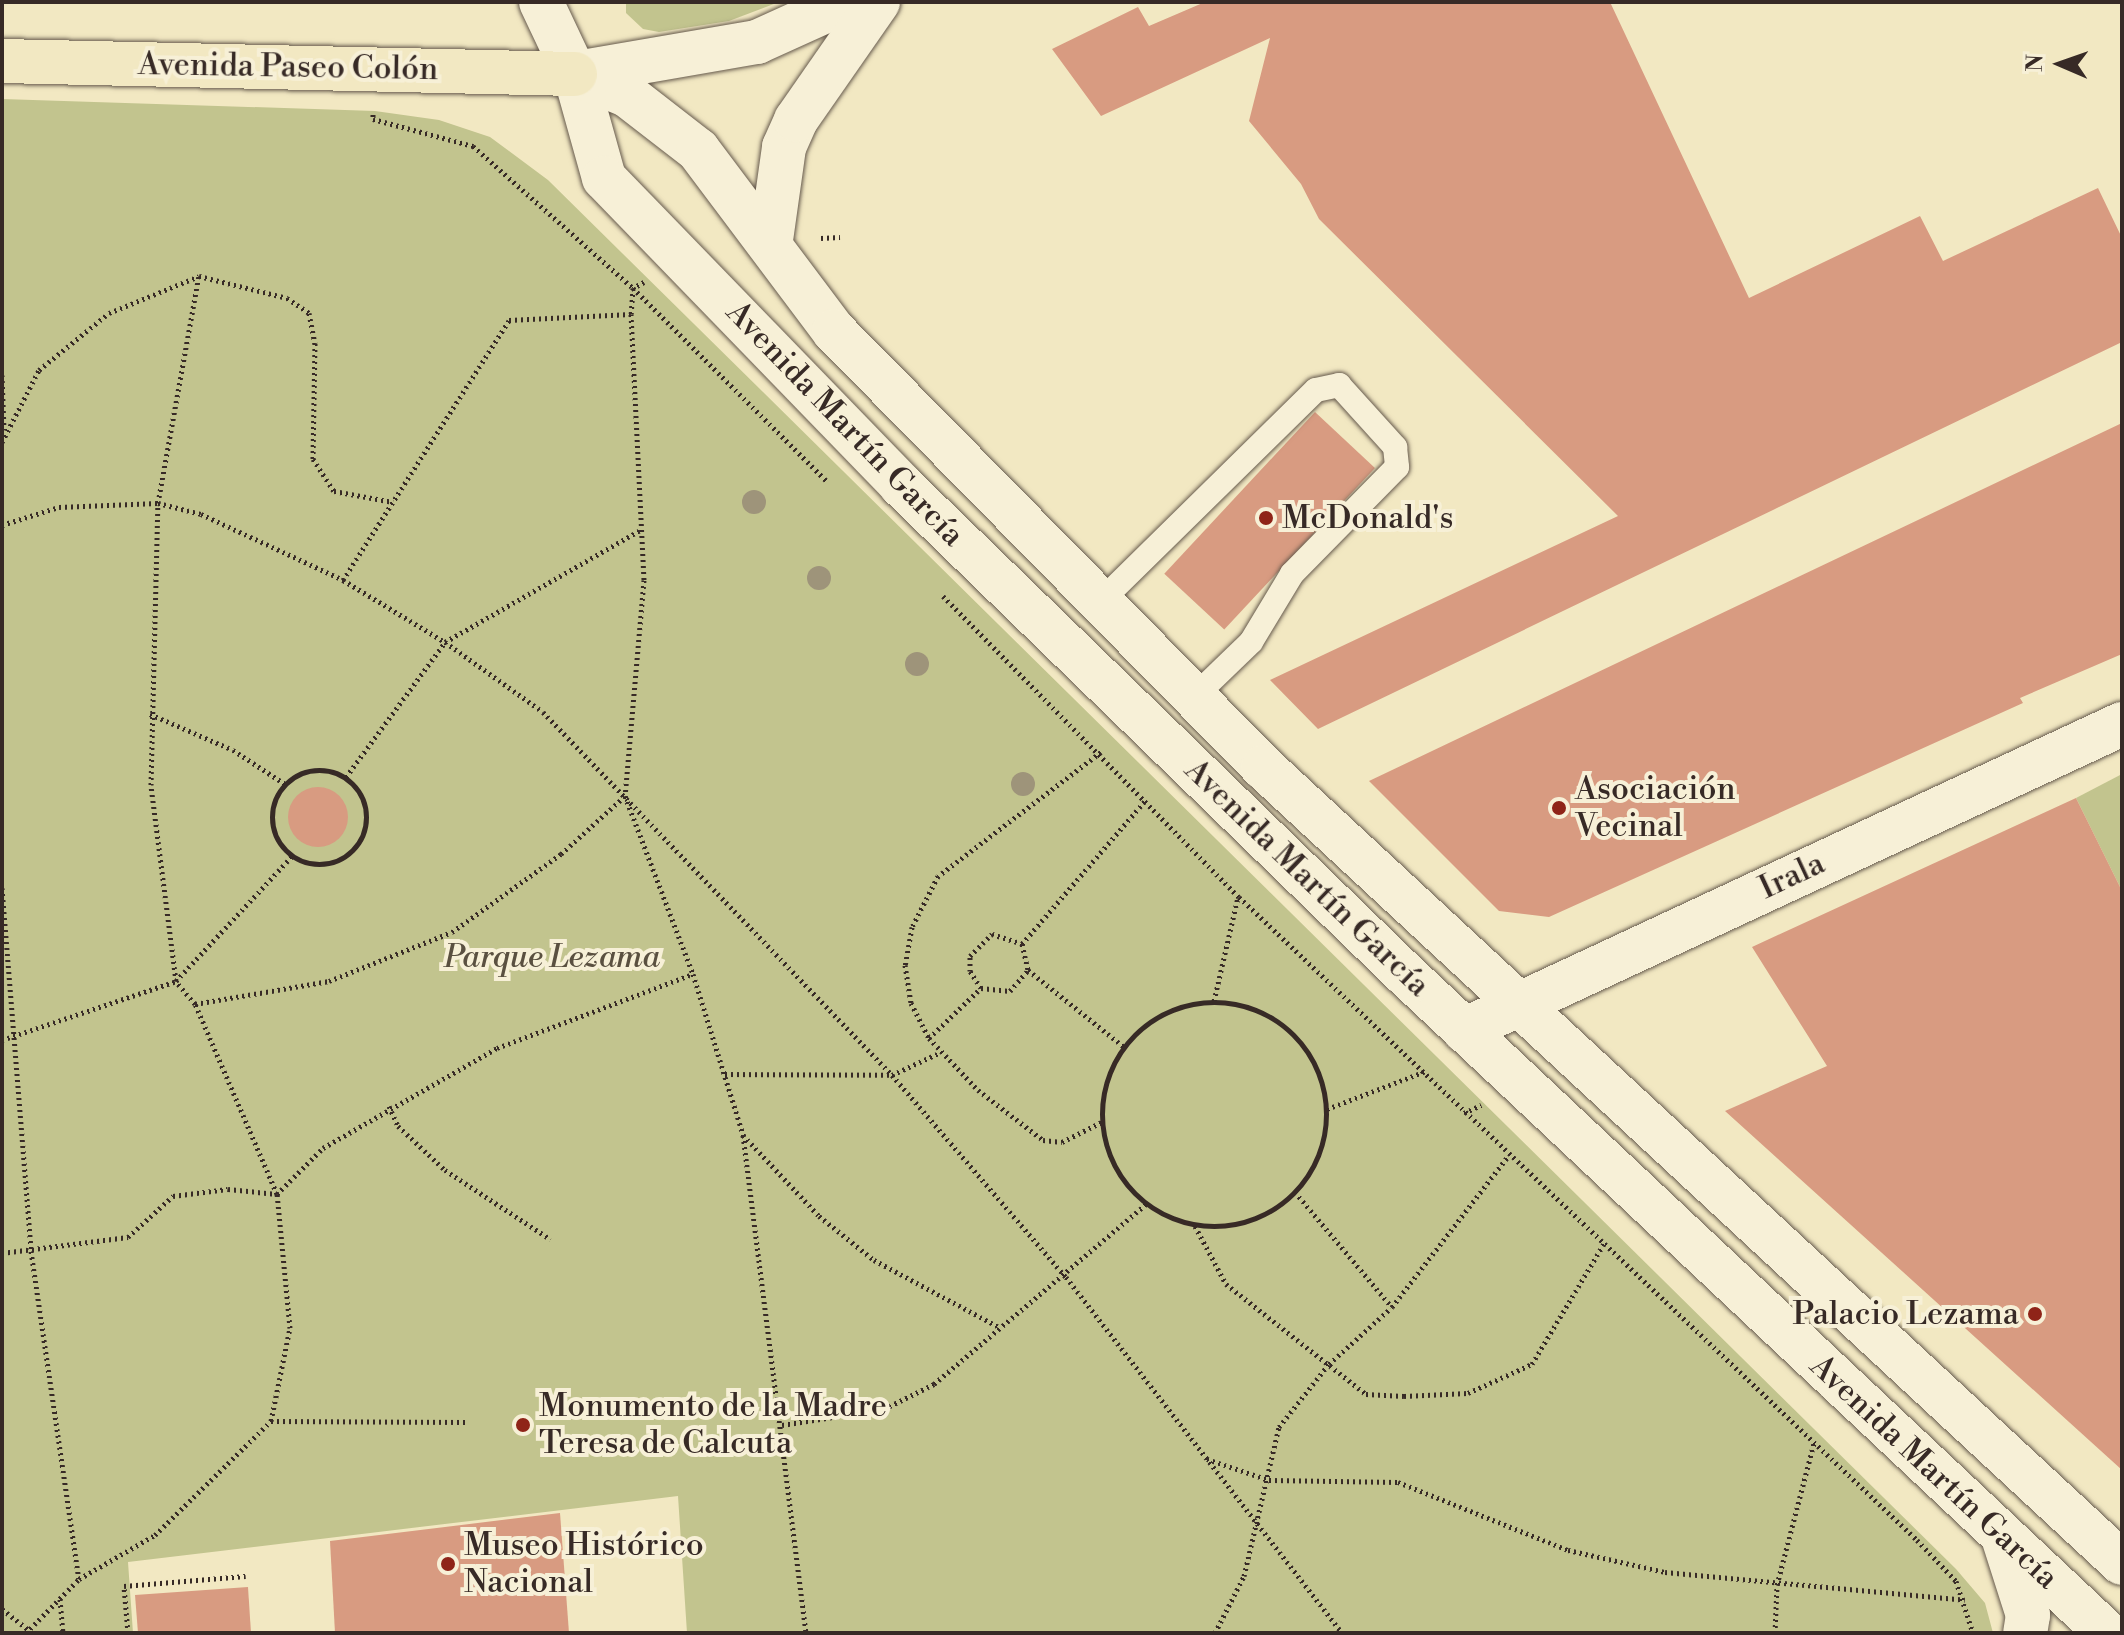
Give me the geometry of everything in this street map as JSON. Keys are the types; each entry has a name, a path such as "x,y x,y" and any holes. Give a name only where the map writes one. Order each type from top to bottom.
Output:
{"main road":[{"name":"Avenida Martín García","path":"541,2 575,74 604,178 684,257 901,485 1464,1030 2107,1633"},
{"path":"575,74 757,42 845,2"},
{"path":"771,240 784,147 796,120 878,2"},
{"name":"Avenida Paseo Colón","path":"2,61 575,74"},
{"name":"Avenida Martín García","path":"575,74 627,95 698,150 771,240 834,331 1099,603 1516,1005 2122,1563"},
{"name":"Irala","path":"1464,1030 2122,724"},
{"path":"2004,1538 2029,1627"}],"lane":[{"path":"1099,603 1316,390 1339,385 1395,447 1397,467 1292,574 1251,642 1194,697"}],"path":[{"path":"376,69 373,119 473,146 633,288 834,487"},
{"path":"771,240 840,237"},
{"path":"633,288 684,257"},
{"path":"4,430 39,370 109,313 199,276 287,298 309,313 315,343 313,459 334,491 393,502"},
{"path":"2,1609 28,1631 79,1579 155,1535 271,1421 290,1328 277,1194 195,1004 176,981 151,785 150,714 158,503 199,276"},
{"path":"633,288 631,314 639,531 644,580 625,796 693,974 743,1135 806,1633"},
{"path":"343,580 509,320 631,314"},
{"path":"2,375 2,442"},
{"path":"2,525 59,507 158,503 201,514 343,580 445,642 543,712 892,1075 1066,1277 1258,1520 1341,1633"},
{"path":"346,777 445,642 639,531"},
{"path":"934,587 1101,752 1239,897 1426,1071 1509,1155 1605,1242 1917,1540 1966,1600 1973,1633"},
{"path":"150,714 233,750 285,784"},
{"path":"1101,752 938,876 912,927 905,965 911,1003 939,1053 1043,1140 1062,1142 1102,1122"},
{"path":"314,770 346,777 364,801 359,844 335,862 306,863 292,856 273,830 272,813 285,784 314,770"},
{"path":"195,1004 329,981 452,932 561,854 625,796"},
{"path":"1022,944 1146,800"},
{"path":"2,1040 18,1039 176,981 292,856"},
{"path":"2,888 18,1039 31,1251 79,1579"},
{"path":"1214,1001 1239,897"},
{"path":"981,988 970,971 977,943 1001,933 1022,944 1028,970 1124,1047"},
{"path":"929,1038 981,988 1010,991 1028,970"},
{"path":"277,1194 323,1148 389,1106 497,1048 693,974"},
{"path":"1214,1001 1248,1006 1278,1021 1303,1045 1320,1076 1327,1109 1323,1140 1295,1192 1265,1214 1231,1226 1194,1225 1146,1204 1108,1153 1102,1122 1111,1069 1124,1047 1169,1011 1214,1001"},
{"path":"725,1074 892,1075 939,1053"},
{"path":"1327,1109 1426,1071"},
{"path":"389,1106 398,1126 445,1170 550,1239"},
{"path":"743,1135 819,1216 874,1260 999,1327"},
{"path":"1215,1633 1244,1576 1279,1427 1329,1364 1392,1307 1509,1155"},
{"path":"2,1253 128,1237 173,1196 228,1189 277,1194"},
{"path":"1295,1192 1392,1307"},
{"path":"782,1425 884,1409 934,1384 999,1327 1066,1277 1146,1204"},
{"path":"1194,1225 1226,1284 1366,1394 1468,1393 1532,1364 1605,1242"},
{"path":"271,1421 465,1422"},
{"path":"1775,1633 1777,1585 1814,1442"},
{"path":"1206,1458 1269,1480 1398,1482 1568,1550 1665,1572 1777,1585 1966,1600"},
{"path":"128,1633 124,1586 246,1576"},
{"path":"60,1599 63,1633"}],"green space":[{"path":"626,2 779,2 729,21 659,32 643,29 626,13"},
{"name":"Parque Lezama","path":"2,99 375,111 439,120 490,137 548,180 1956,1569 1985,1603 1993,1633 687,1633 678,1496 128,1562 133,1633 2,1633"},
{"path":"2122,774 2122,891 2076,798"}],"building":[{"path":"1205,2 1610,2 1749,298 1920,216 1943,261 2098,188 2122,238 2122,342 1318,729 1270,680 1618,516 1319,219 1301,184 1249,121 1270,38 1101,116 1052,49 1138,7 1149,26"},
{"name":"McDonald's","path":"1315,412 1375,468 1224,630 1164,574"},
{"path":"2122,423 2122,654 2020,698 2023,703 1549,917 1499,911 1369,781"},
{"path":"318,787 329,789 339,796 346,806 346,828 339,838 329,845 318,847 307,845 297,838 290,828 288,817 290,806 297,796 307,789"},
{"path":"2076,798 2122,891 2122,1470 1725,1111 1827,1066 1752,947"},
{"name":"Museo Histórico Nacional","path":"560,1513 569,1633 335,1633 330,1541"},
{"path":"248,1587 251,1633 138,1633 135,1595"}],"place":[{"name":"McDonald's","path":"1266,518"},
{"name":"Asociación Vecinal","path":"1559,808"},
{"name":"Palacio Lezama","path":"2035,1314"},
{"name":"Monumento de la Madre Teresa de Calcuta","path":"523,1425"},
{"name":"Museo Histórico Nacional","path":"448,1564"}]}
